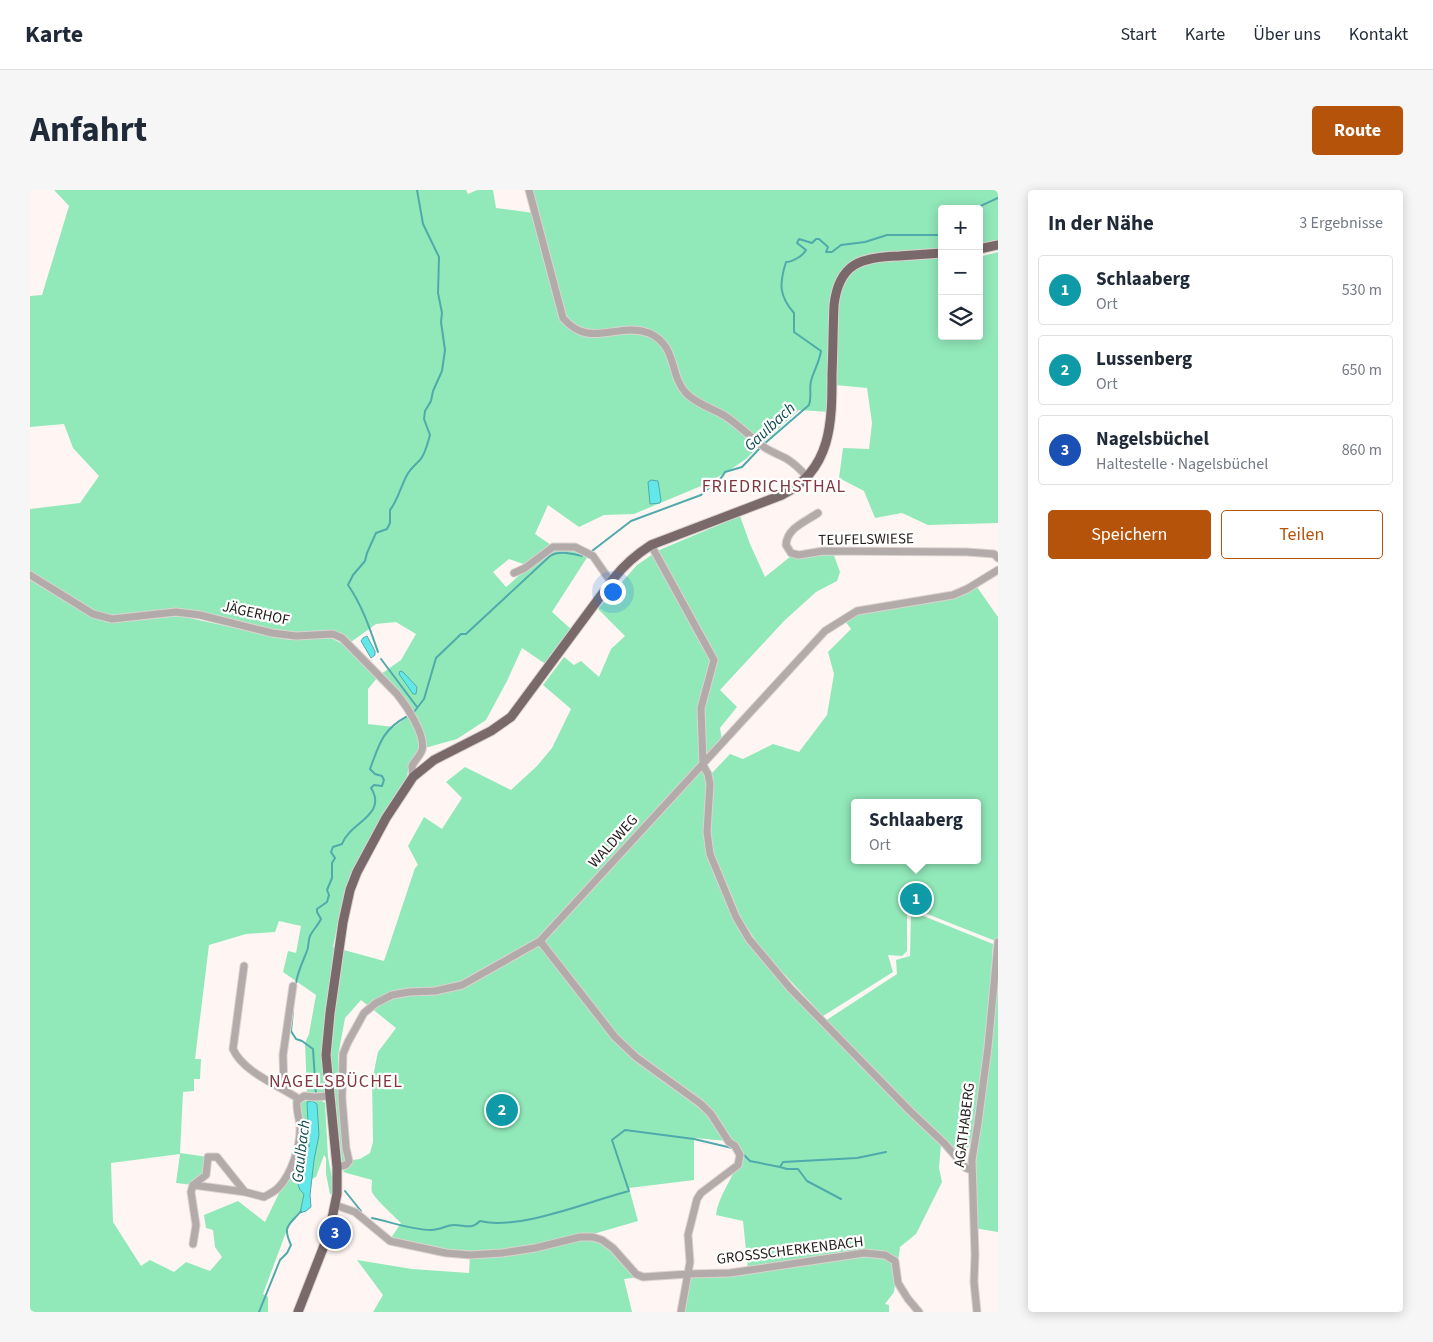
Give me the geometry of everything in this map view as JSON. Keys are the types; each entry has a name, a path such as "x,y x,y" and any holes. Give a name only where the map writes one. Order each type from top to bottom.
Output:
{"main road":[{"path":"983,248 998,244"},
{"path":"298,1312 328,1233 337,1194 337,1167 326,1055 331,1004 348,898 357,872 394,804 412,777 426,765 491,731 511,717 624,566 651,545 782,494 794,488 807,477 823,453 830,428 834,305 836,290 841,279 852,266 878,256 938,254"}],"street":[{"path":"530,191 534,213 563,318 572,329 585,334 633,331 648,333 654,336 668,350 680,385 685,392 693,399 726,416 762,445 795,465 807,477"},
{"name":"TEUFELSWIESE","path":"818,513 791,532 787,538 786,545 791,553 799,555 823,551 967,552 994,554 998,558"},
{"path":"651,545 714,660 701,708 703,765 708,774 710,784 707,832 710,854 736,918 748,939 822,1021 945,1144 966,1168 971,1170"},
{"path":"514,573 553,547 575,547 593,556 611,582"},
{"name":"WALDWEG","path":"337,1167 346,1165 349,1161 346,1148 342,1098 343,1054 364,1013 376,1003 392,995 435,991 462,985 540,941 825,632 846,617 857,611 870,608 953,595 967,589 998,570"},
{"name":"JÄGERHOF","path":"30,575 93,614 112,619 176,612 200,615 272,633 296,636 333,634 342,638 397,694 419,730 423,747 420,756 412,766 412,777"},
{"path":"540,941 615,1037 653,1070 701,1104 711,1114 740,1155 738,1165 698,1197 688,1235 690,1262 682,1312"},
{"name":"AGATHABERG","path":"977,1312 974,1282 975,1255 971,1170 988,1048 998,942"},
{"path":"244,966 233,1049 237,1059 248,1068 299,1099"},
{"path":"284,1089 283,1055 293,986"},
{"path":"193,1185 245,1192 264,1197 278,1188 289,1171 297,1152 300,1126 296,1104 304,1096 330,1096"},
{"path":"194,1244 196,1226 191,1192 193,1185 206,1175 208,1157 217,1158 245,1192"},
{"name":"GROSSSCHERKENBACH","path":"335,1205 355,1212 390,1241 426,1250 470,1255 502,1253 535,1248 580,1237 593,1237 602,1240 613,1248 642,1277 730,1273 864,1253 885,1255 895,1261 898,1283 919,1312"}],"green space":[{"path":"54,190 466,190 468,194 477,190 493,190 496,208 534,213 533,190 998,190 998,241 983,245 983,205 938,205 938,340 983,340 983,256 998,252 998,523 928,525 902,513 875,518 864,491 839,478 843,448 869,449 872,423 867,388 835,385 829,412 799,410 763,443 727,415 717,415 759,446 746,459 701,486 634,514 604,515 579,527 548,505 535,534 551,545 526,565 509,559 493,572 506,587 553,549 567,548 588,556 552,612 572,630 547,665 522,648 486,720 457,739 425,748 424,739 381,674 401,660 416,634 396,622 376,624 351,642 338,633 325,631 294,633 189,610 173,609 111,616 95,612 30,572 30,509 80,503 99,476 73,448 64,424 30,427 30,296 42,295 69,206"},
{"path":"740,516 765,577 791,556 833,553 840,572 837,581 816,592 784,621 720,690 737,707 720,728 722,740 705,759 702,708 717,658 657,551"},
{"path":"653,554 712,657 702,692 702,763 538,940 464,981 447,987 450,992 462,987 497,970 540,944 615,1039 700,1105 727,1141 694,1138 694,1180 629,1188 638,1221 583,1237 602,1240 641,1277 624,1279 632,1312 373,1312 383,1295 357,1260 412,1269 469,1273 470,1255 429,1248 391,1238 401,1223 374,1195 372,1180 343,1172 353,1160 360,1159 370,1153 373,1142 372,1081 378,1052 396,1028 361,1000 345,1018 338,1056 346,1162 342,1163 335,1094 324,1092 307,1093 305,1043 309,1034 316,995 283,972 288,951 296,953 301,926 279,921 275,932 246,934 209,945 195,1059 201,1059 200,1079 194,1079 194,1091 183,1092 180,1153 208,1157 206,1175 193,1185 176,1183 180,1154 111,1163 113,1222 141,1266 150,1260 174,1272 186,1262 210,1271 222,1257 215,1247 213,1230 206,1228 204,1215 238,1201 265,1222 299,1152 300,1101 321,1100 325,1103 332,1195 330,1194 326,1174 326,1158 324,1155 316,1177 312,1179 317,1104 312,1101 307,1102 309,1147 297,1169 297,1184 304,1194 300,1213 288,1227 263,1294 268,1297 268,1312 30,1312 30,580 93,618 110,623 180,616 290,640 331,638 346,646 377,678 368,689 368,724 394,727 409,716 421,741 419,751 409,764 407,777 352,875 342,904 333,947 384,961 415,868 418,865 408,846 424,817 442,829 462,798 446,782 465,767 511,790 537,766 552,748 571,709 543,685 564,657 574,665 581,661 599,677 611,649 625,636 598,609 637,565"},
{"path":"977,587 998,617 998,942 907,906 907,951 902,956 888,955 893,972 823,1016 762,950 742,920 712,849 709,820 712,773 730,754 743,759 773,744 799,752 827,715 834,674 828,652 851,629 845,621 858,614 948,599"},
{"path":"702,770 706,778 708,853 732,915 743,936 789,990 941,1144 939,1168 942,1182 916,1234 900,1247 894,1292 885,1304 889,1305 889,1312 682,1312 689,1274 748,1270 743,1221 716,1215 720,1199 735,1171 740,1155 712,1113 654,1070 615,1036 544,941 622,854"},
{"path":"911,911 993,944 989,1016 973,1135 966,1153 961,1159 825,1021 897,974 896,960 910,956"},
{"path":"998,987 998,1232 974,1228 972,1160 991,1047"}],"water":[{"path":"651,480 658,481 660,503 650,504 648,482"},
{"path":"367,636 375,651 375,655 371,658 361,641"},
{"path":"400,671 417,687 416,694 413,694 399,674"},
{"path":"312,1101 317,1104 319,1135 310,1195 311,1207 300,1213 304,1194 300,1190 296,1179 297,1169 309,1147 307,1102"}],"waterway":[{"path":"378,652 362,609 348,585 353,575 365,561 376,533 387,529 390,523 390,510 405,479 425,452 430,435 424,419 425,411 431,401 433,391 442,371 445,350 441,322 442,313 438,293 439,257 423,224 417,190"},
{"name":"Gaulbach","path":"983,205 998,198"},
{"name":"Gaulbach","path":"764,444 809,405 811,381 821,351 794,332 794,313 783,295 782,277 786,262 797,258 806,250 797,243 799,239 812,243 819,239 828,247 826,252 832,252 841,245 865,242 887,235 938,235"},
{"name":"Gaulbach","path":"592,551 631,521 701,495 720,479 725,472 742,467 761,447"},
{"name":"Gaulbach","path":"414,712 424,699 436,658 461,634 466,634 550,556 562,553 582,556"},
{"path":"381,659 417,707"},
{"name":"Gaulbach","path":"296,984 308,949 309,938 321,919 317,909 327,902 329,895 327,890 332,878 332,863 335,858 331,852 333,847 342,844 352,830 366,818 375,805 375,797 371,788 374,785 382,786 384,780 382,776 375,774 370,769 373,760 386,733 406,717"},
{"name":"Gaulbach","path":"293,1011 291,1031 296,1039 313,1049 316,1095"},
{"path":"372,1218 424,1230 451,1225 471,1226 480,1221 496,1223 514,1222 554,1214 629,1191 612,1140 625,1130 694,1139 732,1148"},
{"path":"744,1155 750,1161 780,1167 783,1162 857,1158 886,1152"},
{"path":"780,1167 798,1169 807,1181 841,1199"},
{"path":"345,1191 361,1211"},
{"name":"Gaulbach","path":"259,1312 280,1260 287,1253 291,1245 287,1233 288,1226 301,1211"}],"place":[{"name":"Schlaaberg","path":"916,899"},
{"name":"Lussenberg","path":"502,1110"},
{"name":"Nagelsbüchel","path":"335,1233"}],"district":[{"name":"FRIEDRICHSTHAL","path":"774,486"},
{"name":"NAGELSBÜCHEL","path":"336,1081"}]}
